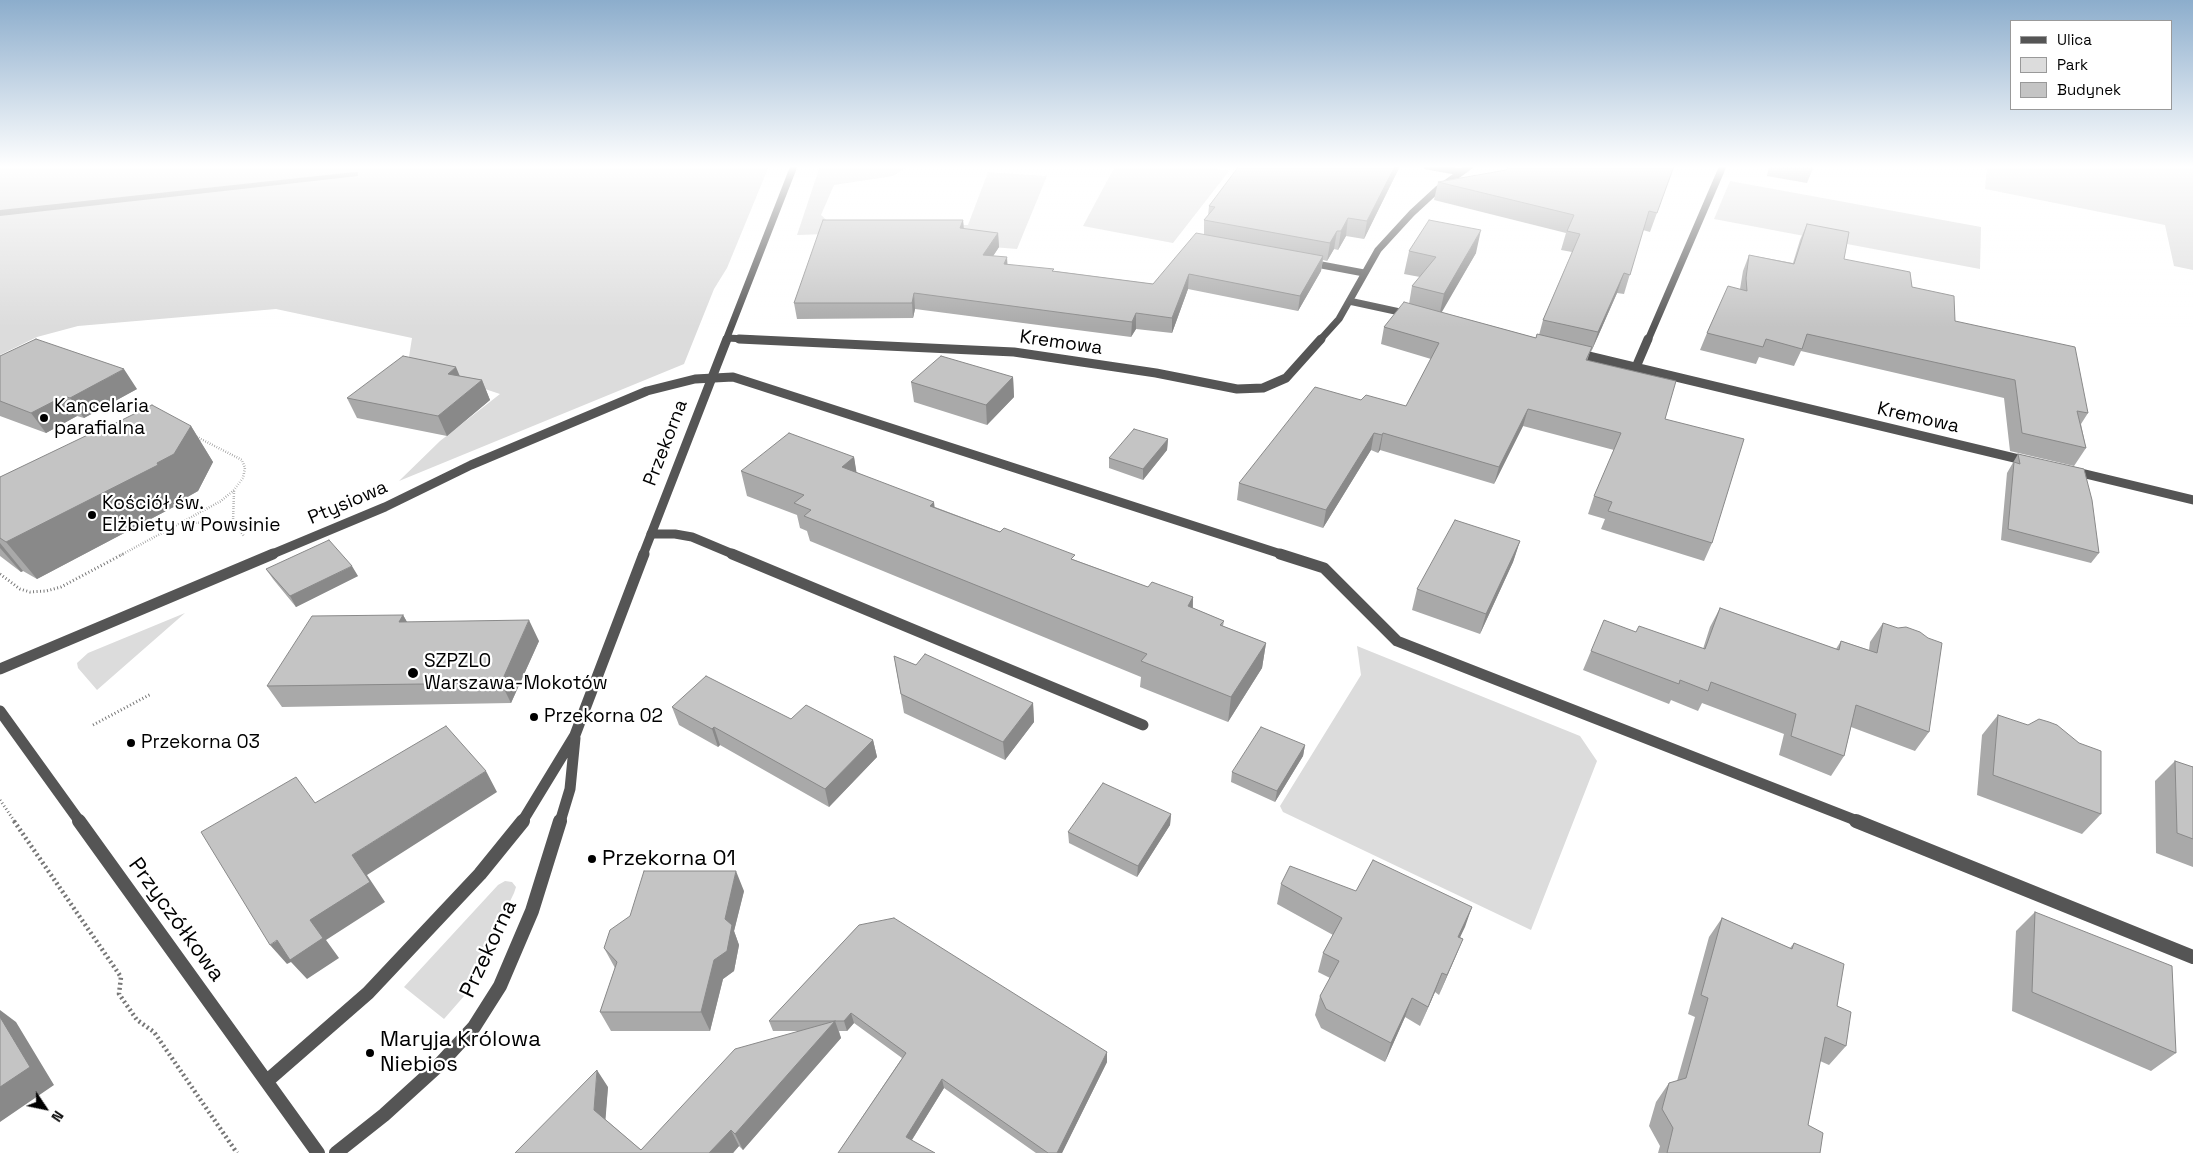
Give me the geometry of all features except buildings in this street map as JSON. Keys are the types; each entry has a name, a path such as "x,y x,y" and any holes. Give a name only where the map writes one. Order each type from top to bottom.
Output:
{"street":[{"name":"Przekorna","path":"267,1081 368,993 480,874 527,816 575,735 773,220"},
{"name":"Kremowa","path":"727,338 1014,352 1248,389 1263,388 1286,378 1339,319 1378,250 1406,220"},
{"path":"1636,367 1700,220"},
{"path":"1305,262 1364,273"},
{"path":"1349,300 1416,316"},
{"name":"Kremowa","path":"1569,352 2032,462"},
{"name":"Ptysiowa","path":"0,669 386,508 471,464 647,391 677,382 712,377 744,379 1324,568 1397,641 1898,837 2193,957"},
{"path":"2061,469 2193,500"},
{"path":"651,534 675,534 692,537 1143,725"},
{"name":"Przyczółkowa","path":"0,711 318,1153"},
{"name":"Przekorna","path":"336,1153 384,1116 439,1065 474,1027 500,986 532,911 570,789 575,735"}],"path":[{"path":"0,574 20,589 30,592 46,591 61,587 221,501 234,490 243,478 245,468 242,460 212,443 195,436 187,436"},
{"path":"234,490 233,522 243,534 258,560"},
{"path":"181,523 233,522"},
{"path":"93,725 151,694"},
{"path":"0,800 121,977 119,994 137,1020 154,1032 238,1153"}],"green space":[{"path":"0,220 747,220 727,268 714,289 684,364 399,481 440,441 500,394 452,378 405,382 412,338 276,309 78,326 37,337 0,355"},
{"path":"802,220 826,220 833,226 968,225 970,220 1029,220 1017,249 826,234 797,235"},
{"path":"1086,220 1191,220 1173,243 1083,226"},
{"path":"1718,220 1942,220 1981,227 1980,269"},
{"path":"2139,220 2193,220 2193,270 2174,266 2165,225"},
{"path":"185,613 97,690 78,668 77,663 88,653"},
{"path":"1357,646 1580,736 1597,761 1531,930 1283,812 1280,806 1361,675"},
{"path":"505,881 512,882 516,887 514,893 465,995 444,1019 404,987 498,885"}],"place":[{"name":"Kancelaria parafialna","path":"44,418"},
{"name":"Kościół św. Elżbiety w Powsinie","path":"92,515"},
{"name":"SZPZLO Warszawa-Mokotów","path":"413,673"},
{"name":"Przekorna 02","path":"534,717"},
{"name":"Przekorna 03","path":"131,743"},
{"name":"Przekorna 01","path":"592,859"},
{"name":"Maryja Królowa Niebios","path":"370,1053"}]}
